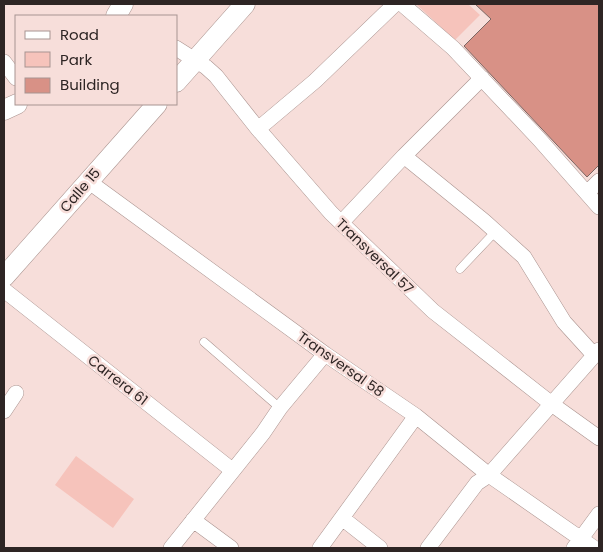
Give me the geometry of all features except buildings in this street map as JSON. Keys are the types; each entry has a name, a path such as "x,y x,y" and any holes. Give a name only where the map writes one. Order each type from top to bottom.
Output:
{"street":[{"path":"178,80 245,4"},
{"path":"258,129 315,81 395,4"},
{"path":"402,4 453,48 599,207"},
{"name":"Transversal 57","path":"178,49 196,60 216,76 258,129 341,223 433,311 553,405 599,438"},
{"path":"4,62 15,77"},
{"path":"341,223 404,156 482,78"},
{"name":"Calle 15","path":"4,277 156,105"},
{"path":"404,156 524,257 564,322 597,352 553,405 489,476 477,483 428,548"},
{"path":"587,193 599,181"},
{"name":"Transversal 58","path":"88,182 325,354 416,416 489,476 577,544 594,548"},
{"name":"Carrera 61","path":"4,290 232,470"},
{"path":"171,548 263,433 280,408 325,354"},
{"path":"4,411 16,393"},
{"path":"320,548 416,416"},
{"path":"577,544 599,514"},
{"path":"342,518 380,548"},
{"path":"193,520 231,548"}],"lane":[{"path":"460,269 495,232"},
{"path":"204,342 280,408"}],"green space":[{"path":"416,4 468,4 480,15 455,40"},
{"path":"76,456 134,499 113,528 55,485"}]}
